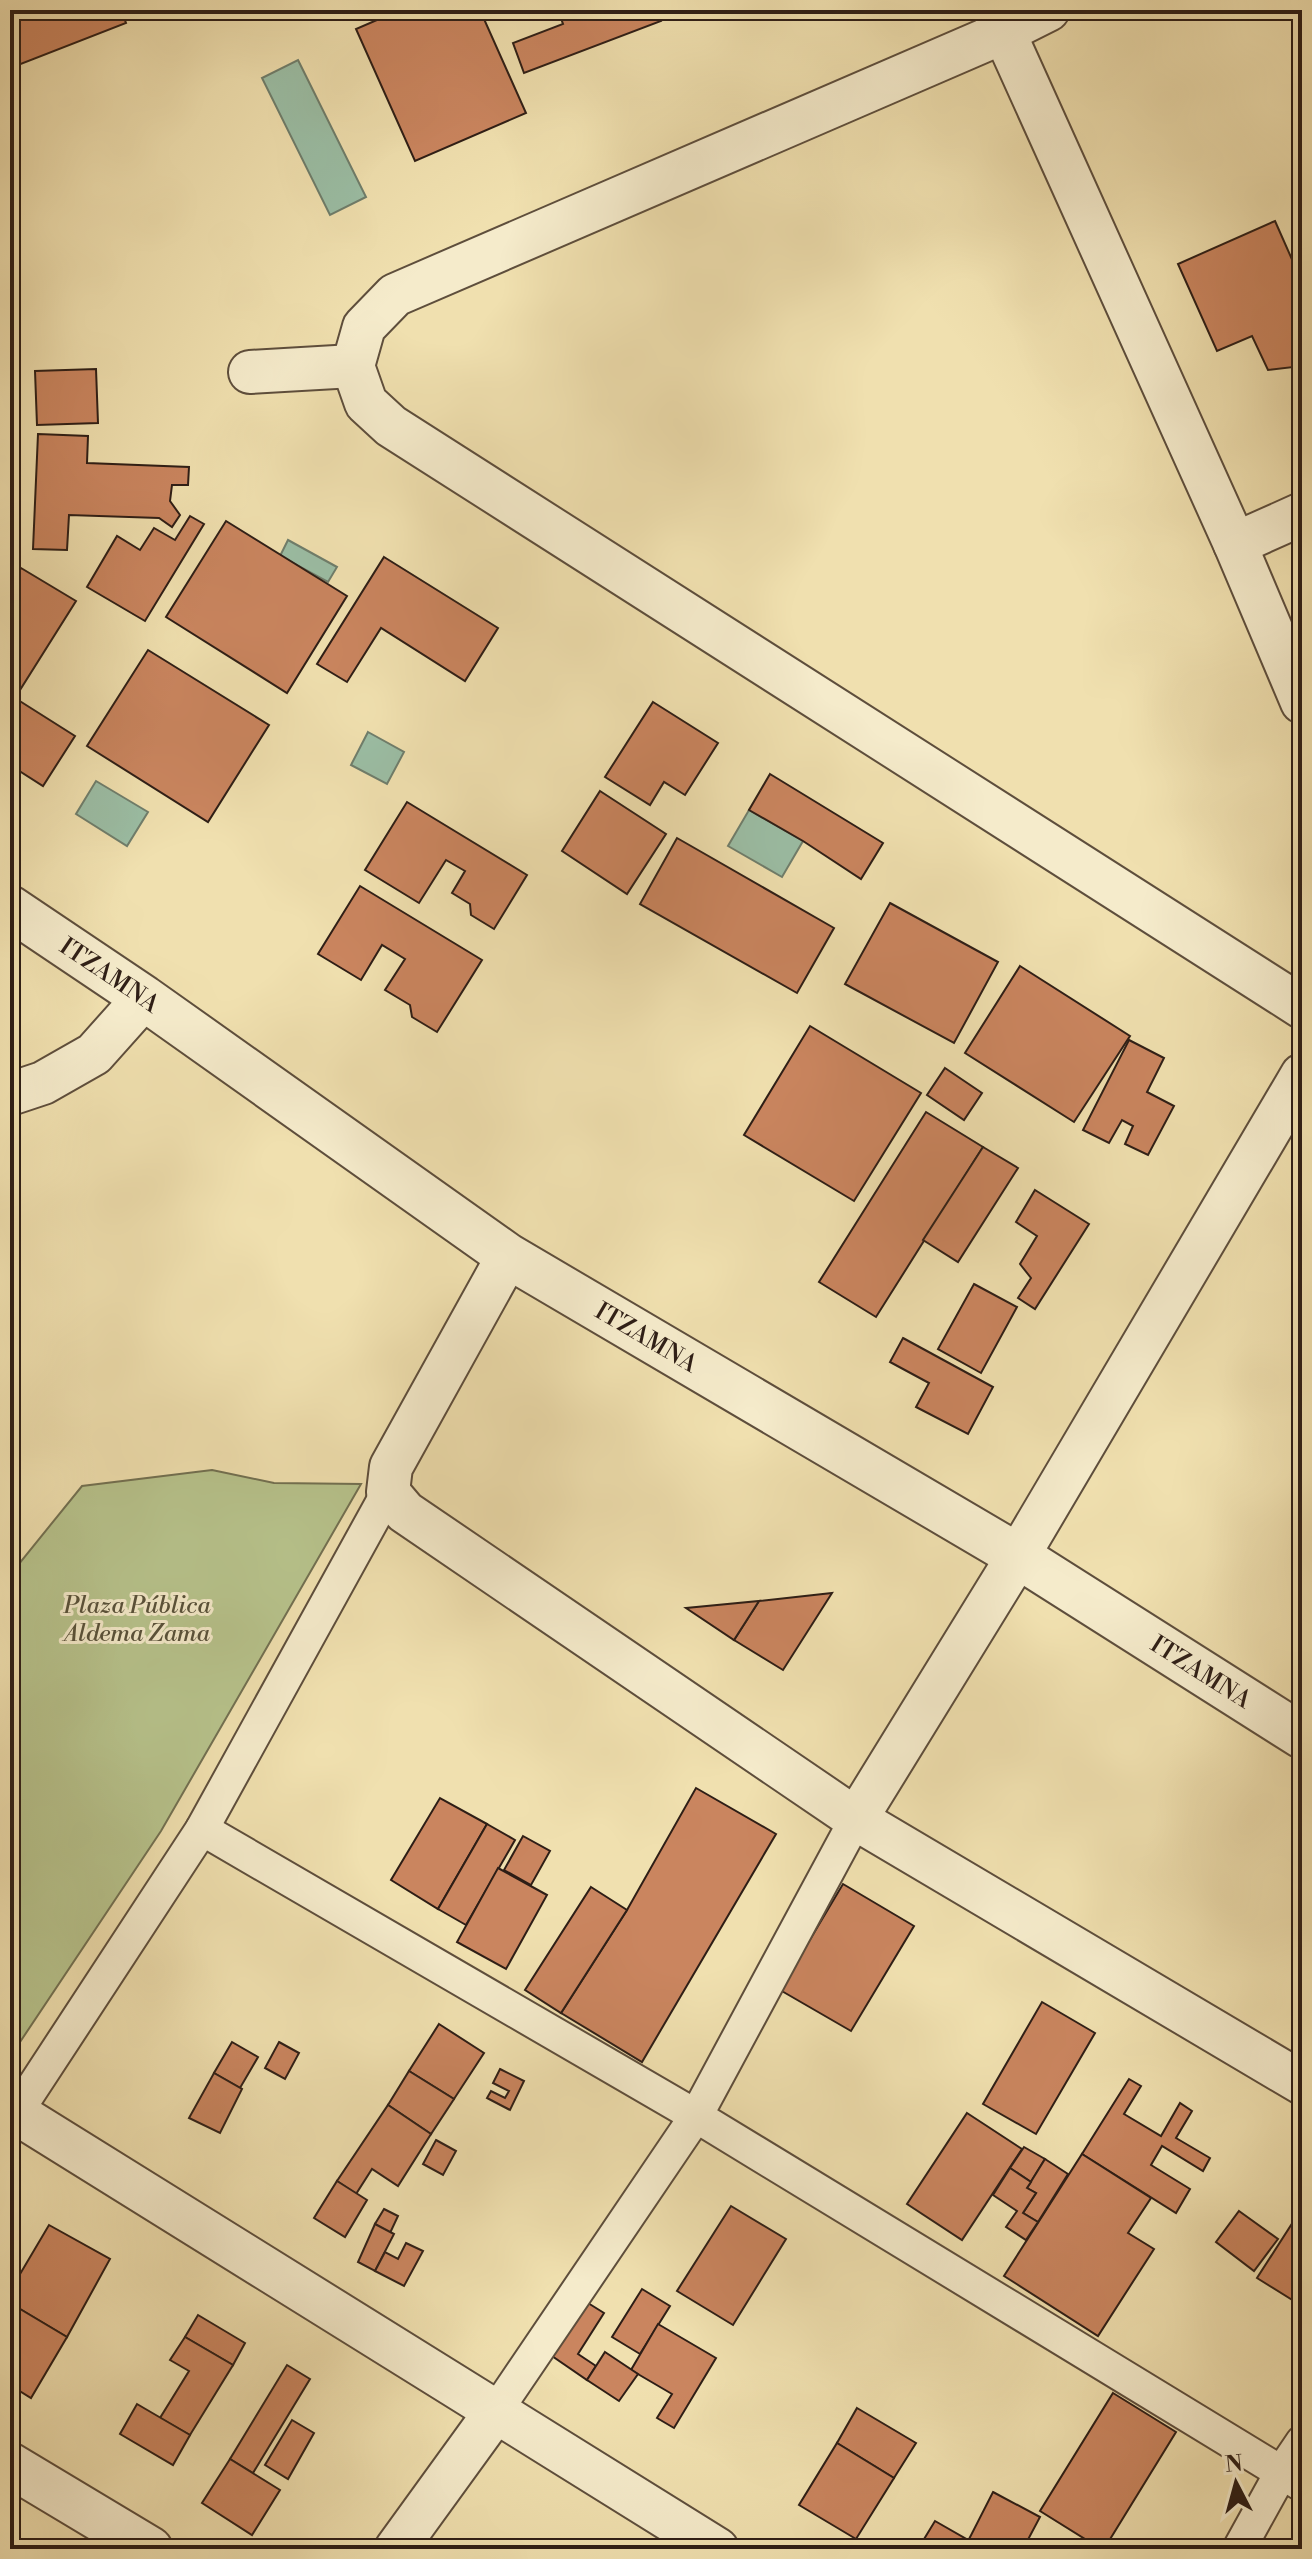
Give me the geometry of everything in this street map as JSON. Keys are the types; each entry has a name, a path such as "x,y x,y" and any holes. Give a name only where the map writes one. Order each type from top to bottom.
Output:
{"street":[{"path":"1048,10 999,21 395,295 364,327 353,366 366,403 391,426 1302,1007"},
{"path":"999,21 1235,544 1302,702"},
{"path":"250,372 353,366"},
{"path":"1235,544 1302,514"},
{"name":"ITZAMNA","path":"10,908 144,998 508,1256 1018,1556 1302,1736"},
{"path":"10,1094 43,1083 94,1054 144,998"},
{"path":"396,2549 496,2411 696,2116 856,1819 1018,1556 1302,1075"},
{"path":"508,1256 391,1467 388,1492 202,1829 13,2117 717,2549"},
{"path":"388,1492 405,1512 856,1819 1302,2083"},
{"path":"202,1829 696,2116 1292,2479"},
{"path":"1239,2549 1292,2479 1302,2442"},
{"path":"10,2465 150,2549"}],"green space":[{"name":"Plaza Pública Aldema Zama","path":"212,1470 274,1483 361,1484 161,1831 10,2057 10,1578 82,1486"}],"shaded area":[{"path":"298,60 366,197 330,215 262,78"},
{"path":"288,540 337,567 328,582 280,556"},
{"path":"368,732 404,752 387,784 351,765"},
{"path":"96,781 148,812 127,846 76,814"},
{"path":"749,810 803,841 782,877 728,846"}],"building":[{"path":"10,10 121,10 126,23 13,67 10,59"},
{"path":"400,10 480,10 526,113 415,161 356,29"},
{"path":"558,10 657,10 661,21 524,73 513,43 563,24"},
{"path":"1275,221 1302,282 1302,387 1293,367 1268,370 1252,336 1217,351 1178,264"},
{"path":"96,369 98,423 37,425 35,371"},
{"path":"38,434 88,436 87,463 189,467 188,485 172,485 170,501 180,515 172,527 159,518 69,515 67,550 33,549"},
{"path":"190,516 204,524 145,621 87,587 117,536 140,550 154,528 175,540"},
{"path":"226,521 347,596 287,693 166,617"},
{"path":"384,557 498,628 465,681 381,628 347,682 317,664"},
{"path":"21,568 76,601 15,698 75,736 43,786 10,765 10,586"},
{"path":"148,650 269,725 208,822 87,746"},
{"path":"653,702 718,743 685,795 664,782 650,805 605,777"},
{"path":"770,774 883,843 861,879 749,810"},
{"path":"600,791 666,834 627,894 562,851"},
{"path":"407,802 527,875 494,929 471,915 470,904 452,893 465,871 446,860 419,903 365,870"},
{"path":"677,838 834,928 797,993 640,904"},
{"path":"360,886 482,960 437,1032 412,1017 410,1005 385,990 405,959 382,945 361,980 318,954"},
{"path":"890,903 998,962 954,1043 845,984"},
{"path":"1020,966 1130,1036 1074,1122 965,1053"},
{"path":"810,1026 921,1093 854,1201 744,1135"},
{"path":"1129,1040 1164,1058 1147,1092 1174,1106 1148,1155 1125,1144 1133,1126 1122,1120 1109,1143 1083,1130"},
{"path":"945,1068 982,1093 964,1120 927,1095"},
{"path":"926,1112 983,1147 876,1317 819,1282"},
{"path":"983,1147 1018,1168 958,1262 923,1240"},
{"path":"1035,1190 1089,1224 1035,1309 1018,1298 1031,1278 1020,1264 1037,1236 1016,1222"},
{"path":"974,1284 1017,1307 981,1373 938,1349"},
{"path":"903,1338 993,1387 968,1434 916,1407 929,1383 890,1362"},
{"path":"832,1593 783,1670 734,1640 759,1601"},
{"path":"759,1601 734,1640 686,1608"},
{"path":"696,1788 776,1834 642,2062 561,2013 627,1910"},
{"path":"440,1798 487,1824 438,1909 391,1880"},
{"path":"487,1824 515,1840 466,1925 438,1909"},
{"path":"523,1836 550,1851 531,1885 504,1870"},
{"path":"498,1868 547,1895 506,1969 457,1942"},
{"path":"843,1884 914,1926 851,2031 780,1990"},
{"path":"591,1887 627,1910 561,2013 525,1990"},
{"path":"1042,2002 1095,2033 1036,2134 983,2104"},
{"path":"439,2024 484,2053 454,2099 409,2071"},
{"path":"232,2042 258,2057 240,2088 214,2073"},
{"path":"279,2042 299,2053 285,2079 265,2068"},
{"path":"500,2069 524,2081 510,2110 487,2098 491,2091 505,2098 509,2091 493,2083"},
{"path":"409,2071 454,2099 431,2134 388,2105"},
{"path":"214,2073 242,2089 220,2133 189,2118"},
{"path":"1129,2079 1141,2086 1124,2114 1161,2136 1180,2103 1192,2111 1176,2138 1210,2158 1203,2171 1162,2146 1151,2165 1190,2189 1176,2213 1082,2154"},
{"path":"388,2105 431,2134 398,2186 372,2169 356,2194 337,2181"},
{"path":"967,2113 1022,2149 962,2240 907,2204"},
{"path":"436,2140 456,2151 443,2175 423,2164"},
{"path":"1024,2147 1045,2159 1031,2182 1010,2168"},
{"path":"1082,2154 1151,2198 1128,2233 1154,2249 1098,2336 1004,2276"},
{"path":"1045,2159 1068,2174 1038,2222 1023,2213 1036,2193 1027,2188"},
{"path":"1010,2168 1031,2182 1027,2188 1036,2193 1023,2213 1038,2222 1026,2240 1006,2227 1017,2211 993,2195"},
{"path":"337,2181 367,2200 345,2237 314,2218"},
{"path":"731,2206 786,2239 733,2325 677,2291"},
{"path":"1302,2208 1302,2306 1257,2278"},
{"path":"384,2209 398,2216 390,2233 375,2224"},
{"path":"1239,2211 1278,2239 1254,2271 1216,2242"},
{"path":"375,2224 394,2234 375,2271 358,2262"},
{"path":"49,2225 110,2259 67,2337 10,2303 10,2291"},
{"path":"406,2243 423,2251 404,2286 375,2271 385,2252 398,2259"},
{"path":"642,2289 670,2306 640,2354 612,2337"},
{"path":"10,2303 67,2337 31,2398 10,2385"},
{"path":"588,2303 604,2313 578,2354 596,2366 587,2380 552,2356"},
{"path":"198,2315 245,2343 233,2365 185,2337"},
{"path":"658,2324 716,2358 674,2428 657,2418 672,2394 631,2370"},
{"path":"185,2337 233,2365 190,2435 160,2418 189,2371 170,2360"},
{"path":"605,2352 638,2374 619,2401 587,2380"},
{"path":"287,2365 310,2379 253,2473 230,2459"},
{"path":"1113,2393 1176,2432 1104,2549 1101,2549 1040,2511"},
{"path":"137,2404 190,2435 173,2465 120,2434"},
{"path":"857,2408 916,2443 894,2478 837,2443"},
{"path":"292,2420 314,2433 288,2479 265,2465"},
{"path":"837,2443 894,2478 856,2539 799,2505"},
{"path":"230,2459 280,2490 252,2535 202,2503"},
{"path":"993,2492 1040,2517 1023,2549 964,2549"},
{"path":"935,2521 968,2540 964,2549 918,2549"}]}
